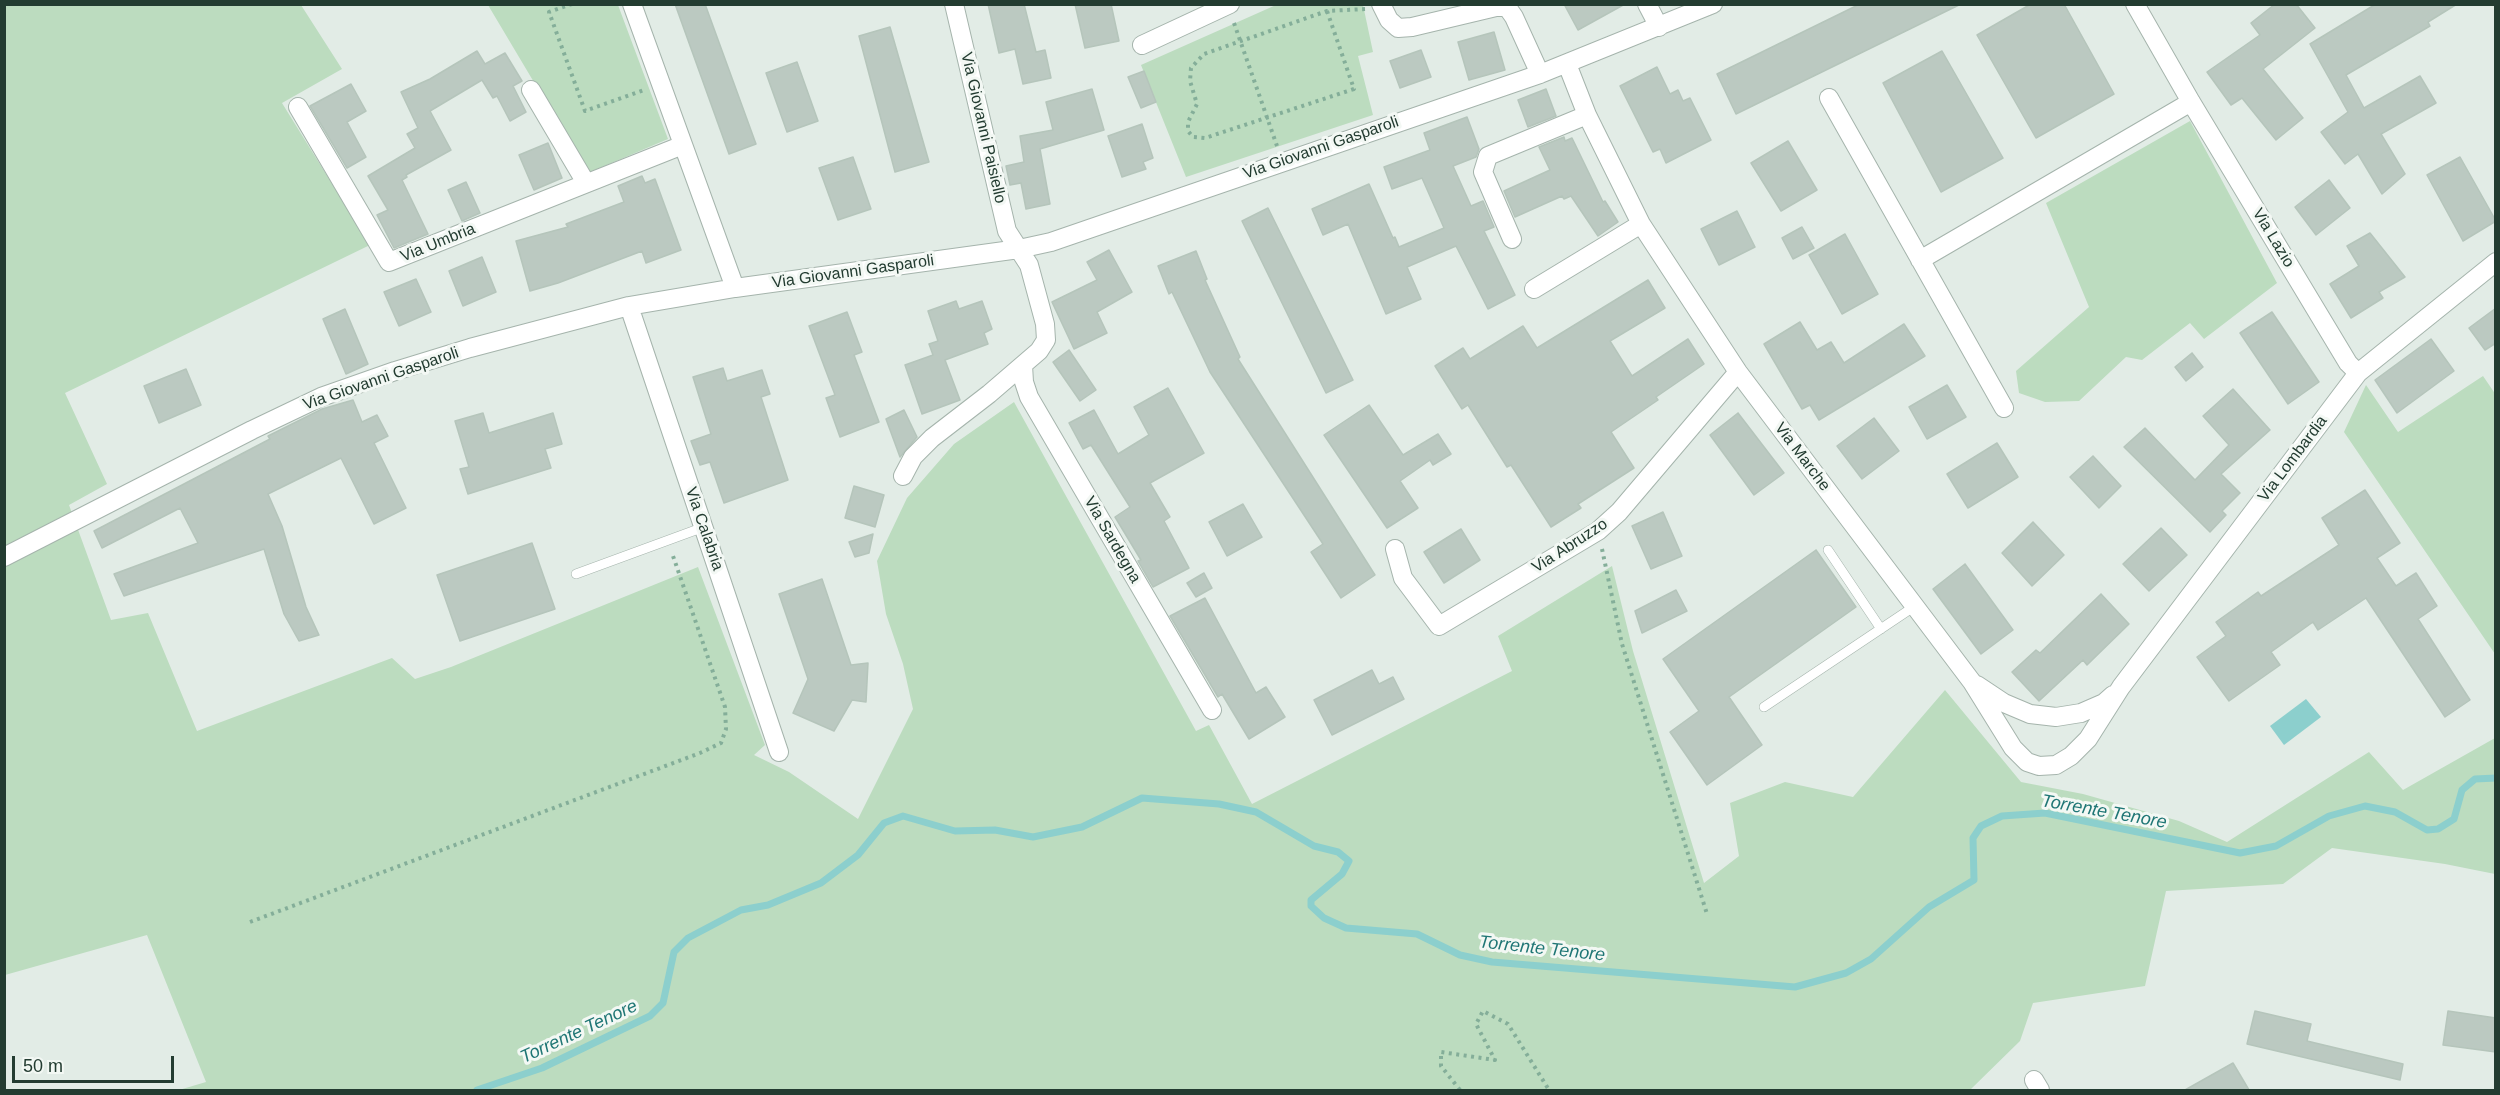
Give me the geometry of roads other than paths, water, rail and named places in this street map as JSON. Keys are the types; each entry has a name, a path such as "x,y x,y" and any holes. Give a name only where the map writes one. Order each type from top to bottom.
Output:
{"street":[{"path":"632,4 735,288"},
{"name":"Via Giovanni Paisiello","path":"954,4 1007,231 1019,249"},
{"path":"1647,4 1659,27"},
{"name":"Via Giovanni Gasparoli","path":"4,557 321,397 470,348 629,306 735,288 1019,249 1051,242 1281,161 1540,74 1713,4"},
{"name":"Via Lazio","path":"2136,4 2191,102 2348,363 2358,373"},
{"path":"1142,45 1229,5"},
{"path":"1376,6 1398,28 1412,27 1496,7 1507,7 1514,17 1540,74"},
{"name":"Via Marche","path":"1567,64 1587,115 1641,224 1738,372 1972,682 2013,748 2026,762 2039,766 2056,765 2071,756 2088,739 2121,687"},
{"path":"531,90 586,183"},
{"path":"1829,98 2004,408"},
{"path":"1920,260 2191,102"},
{"name":"Via Umbria","path":"298,107 390,262 683,145"},
{"path":"1512,239 1483,172 1488,156 1587,115"},
{"path":"1534,290 1641,224"},
{"path":"903,476 913,457 932,438 1023,365 1039,351 1046,340 1046,324 1029,265 1019,249"},
{"name":"Via Lombardia","path":"2121,687 2358,373 2496,262"},
{"name":"Via Calabria","path":"629,306 779,752"},
{"name":"Via Sardegna","path":"1023,365 1024,382 1029,398 1212,710"},
{"name":"Via Abruzzo","path":"1395,549 1403,578 1439,626 1598,531 1619,512 1738,372"},
{"name":"Via Marche","path":"1972,682 2004,703 2031,714 2055,717 2080,713 2104,703 2121,687"}],"lane":[{"path":"576,574 704,527"},
{"path":"1828,550 1881,629"},
{"path":"1764,708 1915,606"}],"water":[{"path":"2306,699 2321,717 2284,745 2270,726"}],"waterway":[{"name":"Torrente Tenore","path":"477,1090 542,1068 650,1016 663,1003 674,952 688,938 741,910 768,905 821,883 858,855 884,823 903,816 955,831 995,830 1033,837 1082,827 1142,798 1219,804 1256,812 1314,846 1338,852 1349,861 1342,874 1311,900 1311,906 1324,918 1346,928 1417,934 1460,955 1492,962 1795,987 1846,973 1871,959 1929,907 1974,880 1973,838 1981,826 2002,816 2045,813 2240,853 2276,846 2329,816 2365,806 2395,812 2427,830 2438,829 2454,819 2462,790 2475,779 2496,778"}]}
